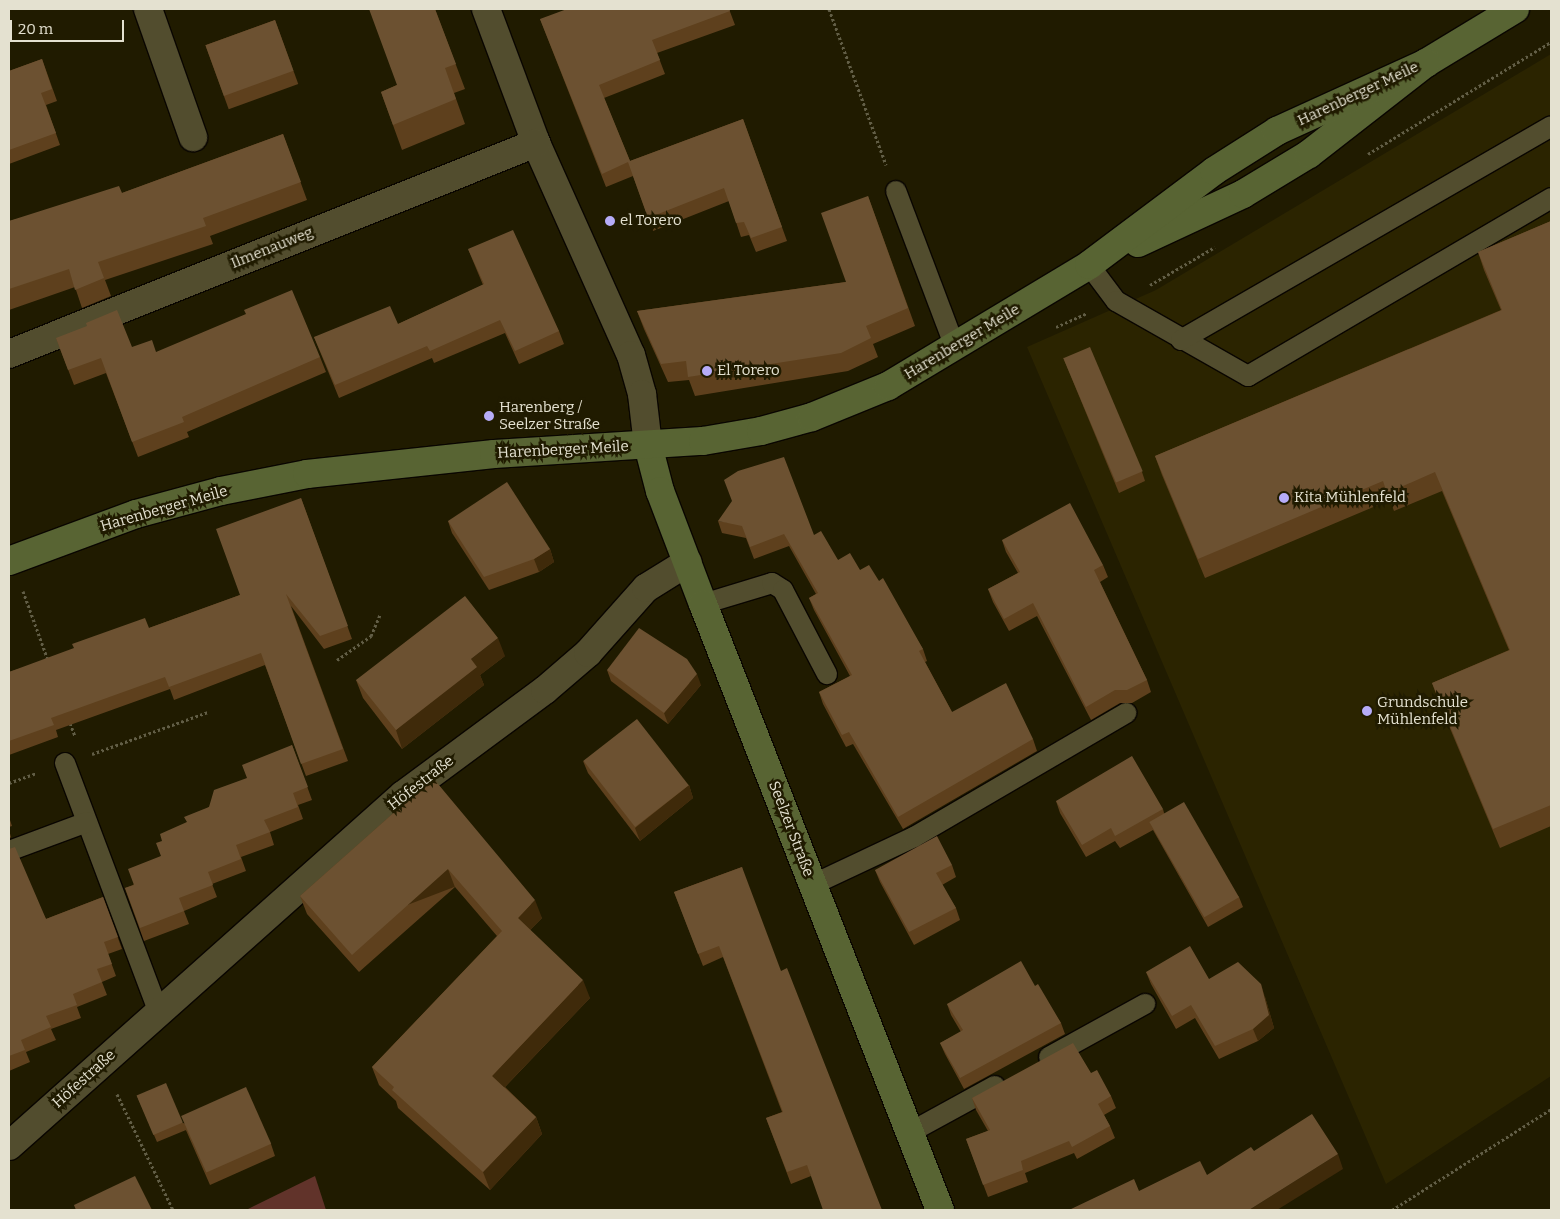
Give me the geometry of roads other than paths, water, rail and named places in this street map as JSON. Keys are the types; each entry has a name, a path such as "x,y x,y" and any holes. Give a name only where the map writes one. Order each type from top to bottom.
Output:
{"main road":[{"path":"1426,63 1515,9"},
{"name":"Harenberger Meile","path":"10,561 136,514 221,491 306,474 411,461 648,445 735,437 812,417 888,386 1089,265 1214,171 1277,132 1426,63"},
{"name":"Harenberger Meile","path":"1089,265 1259,185 1309,154 1426,63"},
{"name":"Seelzer Straße","path":"648,445 660,491 703,604 940,1210"}],"street":[{"path":"148,9 193,136"},
{"path":"486,9 536,143 631,355 642,394 648,445"},
{"name":"Ilmenauweg","path":"9,354 536,143"},
{"name":"Höfestraße","path":"9,1146 158,1011 403,795 546,690 588,653 646,588 688,562"}],"lane":[{"path":"1181,340 1551,126"},
{"path":"896,191 955,347"},
{"path":"1089,265 1116,300 1181,340 1248,376 1551,198"},
{"path":"703,604 772,583 783,590 827,674"},
{"path":"812,885 914,836 1126,713"},
{"path":"74,760 87,822 158,1011"},
{"path":"9,851 87,822"},
{"path":"1031,1066 1145,1004"},
{"path":"909,1133 1014,1076"}],"place":[{"name":"el Torero","path":"610,221"},
{"name":"El Torero","path":"707,371"},
{"name":"Harenberg / Seelzer Straße","path":"489,416"},
{"name":"Kita Mühlenfeld","path":"1284,498"},
{"name":"Grundschule Mühlenfeld","path":"1367,711"}]}
